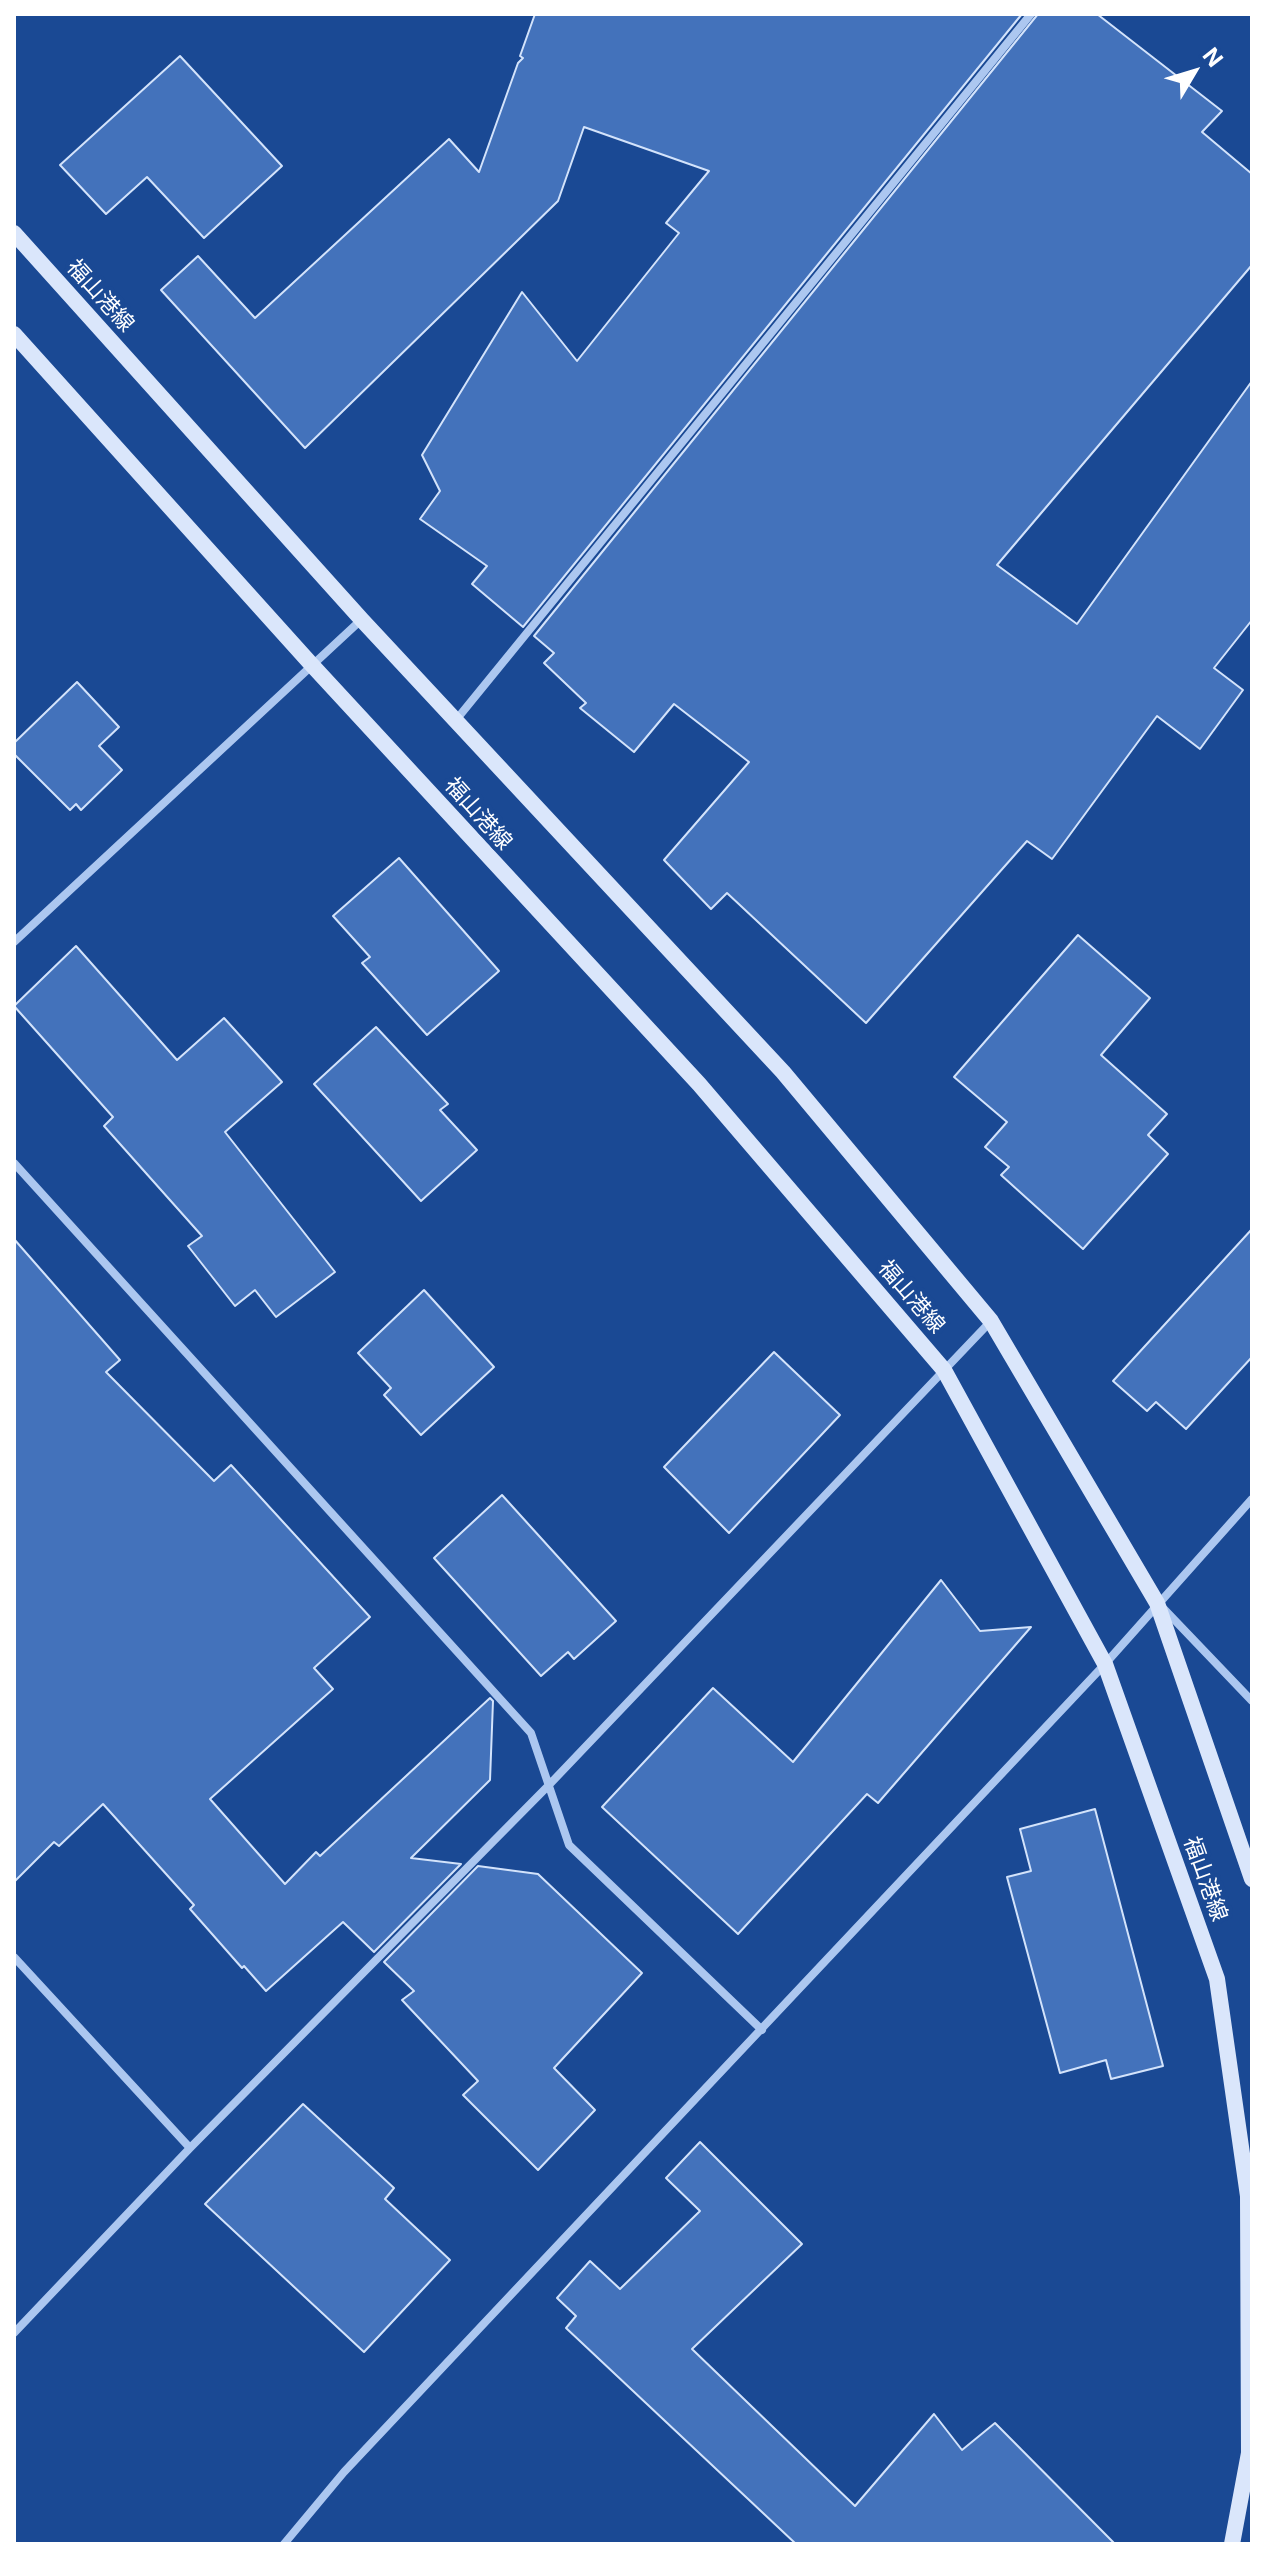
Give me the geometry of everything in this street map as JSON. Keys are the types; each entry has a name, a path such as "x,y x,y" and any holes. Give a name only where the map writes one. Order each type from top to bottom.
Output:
{"main road":[{"name":"福山港線","path":"14,233 362,620 783,1072 991,1321 1157,1603 1252,1879"},
{"name":"福山港線","path":"14,334 311,664 699,1084 944,1370 1105,1664 1217,1979 1248,2196 1249,2453 1232,2544"}],"street":[{"path":"456,720 1031,14"},
{"path":"14,942 362,620"},
{"path":"14,1163 531,1733 569,1845 762,2030"},
{"path":"14,2333 190,2148 548,1786 991,1321"},
{"path":"284,2544 344,2472 1105,1664 1252,1499"},
{"path":"1157,1603 1252,1701"},
{"path":"14,1957 190,2148"}],"building":[{"path":"535,14 1022,14 523,627 472,584 487,566 420,519 440,491 422,455 522,292 577,361 679,233 666,223 709,171 584,127 558,201 305,448 161,290 198,256 255,318 449,139 479,172 518,63 523,58 520,56"},
{"path":"1038,14 1097,14 1222,111 1202,132 1252,174 1252,265 997,565 1077,624 1252,381 1252,620 1214,668 1243,690 1200,749 1157,716 1052,859 1027,841 866,1023 727,893 711,909 664,860 749,762 674,704 634,752 580,708 586,703 544,663 554,653 534,636"},
{"path":"180,56 282,166 204,238 147,177 106,214 60,165"},
{"path":"77,682 119,727 99,746 122,770 81,810 76,804 70,810 14,754 14,743"},
{"path":"399,858 499,971 427,1035 362,963 370,957 333,916"},
{"path":"1078,935 1150,998 1101,1055 1167,1114 1148,1135 1168,1154 1083,1249 1001,1175 1009,1167 985,1147 1007,1122 954,1077"},
{"path":"76,946 177,1060 224,1018 282,1082 225,1132 335,1272 276,1317 255,1290 235,1306 188,1246 202,1236 104,1126 113,1117 14,1006"},
{"path":"376,1027 448,1104 440,1110 477,1150 421,1201 314,1084"},
{"path":"1252,1229 1252,1357 1186,1429 1156,1402 1147,1411 1113,1381"},
{"path":"14,1239 120,1360 106,1372 214,1481 231,1465 370,1617 314,1668 333,1689 210,1799 285,1884 316,1852 320,1856 490,1698 493,1701 490,1780 411,1858 461,1864 374,1952 343,1922 266,1991 190,1909 194,1905 103,1804 59,1846 54,1842 14,1882"},
{"path":"424,1290 494,1367 421,1435 384,1395 391,1388 358,1353"},
{"path":"774,1352 840,1415 729,1533 664,1467"},
{"path":"502,1495 616,1621 574,1659 568,1652 541,1676 434,1558"},
{"path":"941,1580 980,1631 1031,1627 878,1803 867,1794 738,1934 602,1807 713,1688 793,1762"},
{"path":"1095,1809 1163,2066 1111,2079 1106,2060 1060,2073 1007,1877 1031,1871 1020,1829"},
{"path":"478,1866 538,1874 642,1973 554,2068 595,2110 538,2170 463,2095 478,2081 402,2000 414,1991 384,1962"},
{"path":"303,2104 394,2188 385,2199 450,2260 364,2352 205,2204"},
{"path":"700,2142 802,2244 692,2349 855,2506 934,2414 962,2450 995,2423 1115,2544 796,2544 566,2328 576,2316 557,2298 590,2261 620,2289 700,2211 666,2178"}]}
